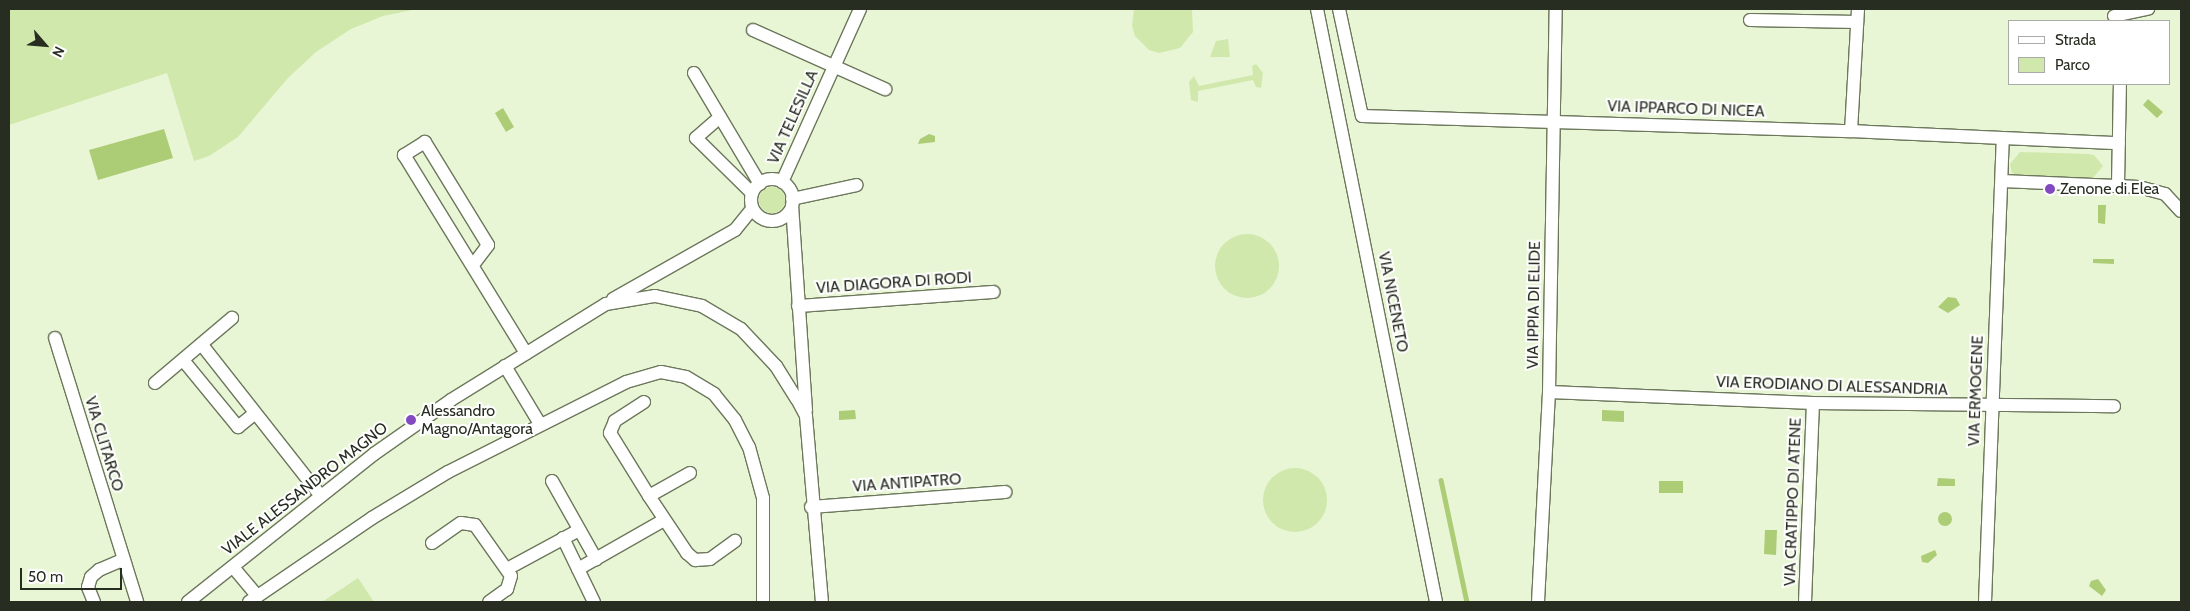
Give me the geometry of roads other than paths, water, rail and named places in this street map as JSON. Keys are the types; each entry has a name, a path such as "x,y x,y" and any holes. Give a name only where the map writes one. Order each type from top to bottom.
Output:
{"street":[{"name":"VIA TELESILLA","path":"782,182 860,9"},
{"name":"VIA NICENETO","path":"1317,9 1341,118 1436,602"},
{"path":"1339,9 1362,116"},
{"name":"VIA IPPIA DI ELIDE","path":"1538,602 1549,392 1556,9"},
{"path":"2114,15 2148,9"},
{"path":"1750,20 1857,15 1851,131"},
{"name":"VIA TELESILLA","path":"753,30 885,89"},
{"path":"606,304 735,230 752,209 756,188 720,117 694,73"},
{"path":"2118,185 2120,85"},
{"name":"VIA IPPARCO DI NICEA","path":"1341,118 1362,116 1851,131 2119,143"},
{"path":"720,117 696,138 756,188"},
{"name":"VIA ERMOGENE","path":"1985,602 2003,138"},
{"path":"473,265 488,245 425,142 404,155 526,353"},
{"path":"756,188 774,179 782,182 791,191 806,416"},
{"path":"2002,181 2118,185 2160,192 2181,211"},
{"path":"792,202 857,185"},
{"path":"752,209 759,217 777,221 789,213 792,202"},
{"name":"VIA DIAGORA DI RODI","path":"798,306 993,292"},
{"name":"VIALE ALESSANDRO MAGNO","path":"188,602 321,496 416,424 505,366 606,304 666,297 694,302 717,313 759,346 788,384 806,416 811,507 822,602"},
{"path":"155,383 232,318"},
{"name":"VIA CLITARCO","path":"55,338 137,602"},
{"path":"202,345 254,414 321,496"},
{"path":"183,360 238,427 254,414"},
{"path":"505,366 540,424"},
{"path":"232,567 253,599 410,494 540,424 650,373 678,375 710,390 741,430 760,481 764,518 763,602"},
{"name":"VIA ERODIANO DI ALESSANDRIA","path":"1549,392 1812,403 2114,406"},
{"path":"644,402 615,421 610,433 664,520 688,555 699,561 710,559 734,541"},
{"name":"VIA CRATIPPO DI ATENE","path":"1805,602 1812,403"},
{"path":"649,496 690,473"},
{"path":"552,481 596,559"},
{"name":"VIA ANTIPATRO","path":"811,507 1005,492"},
{"path":"578,570 664,520"},
{"path":"432,543 458,525 469,522 477,527 507,570 511,579 509,586 488,602"},
{"path":"507,570 580,530"},
{"path":"563,538 594,602"},
{"path":"94,602 88,587 91,577 99,570 123,560"}],"waterway":[{"path":"1441,480 1467,602"}],"place":[{"name":"Zenone di Elea","path":"2050,189"},
{"name":"Alessandro Magno/Antagora","path":"411,420"}]}
